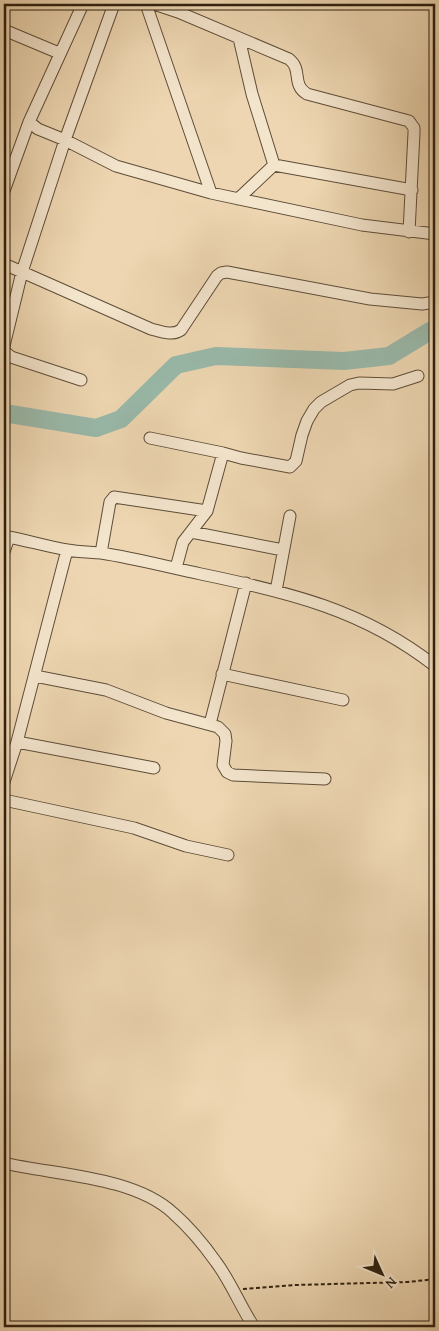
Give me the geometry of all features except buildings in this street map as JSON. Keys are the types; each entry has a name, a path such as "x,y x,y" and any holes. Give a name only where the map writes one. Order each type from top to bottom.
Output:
{"street":[{"path":"4,191 29,122 83,4"},
{"path":"4,346 22,272 65,140 114,4"},
{"path":"146,4 211,192"},
{"path":"154,4 178,12 290,59 296,69 297,85 307,94 409,121 412,124 414,133 409,232"},
{"path":"4,30 59,53"},
{"path":"239,38 252,94 274,164"},
{"path":"29,122 38,129 65,140 116,166 238,199 300,210 362,225 435,234"},
{"path":"238,199 274,164"},
{"path":"274,164 412,190"},
{"path":"4,264 151,329 170,334 176,334 181,330 217,276 227,272 370,299 422,304 435,302"},
{"path":"4,351 11,357 81,380"},
{"path":"150,438 290,467 296,461 307,421 321,402 350,385 359,383 393,384 418,376"},
{"path":"176,568 183,542 207,511 223,453"},
{"path":"101,554 110,502 114,497 207,511"},
{"path":"276,591 290,516"},
{"path":"191,532 283,550"},
{"path":"4,552 6,536 67,550 101,554 246,583 328,607 381,630 412,648 435,666"},
{"path":"4,782 35,676 67,550"},
{"path":"210,724 246,583"},
{"path":"222,674 343,700"},
{"path":"35,676 106,690 166,713 218,726 225,734 226,741 223,765 233,775 325,779"},
{"path":"17,742 154,768"},
{"path":"4,800 134,828 186,846 228,855"},
{"path":"4,1163 89,1178 115,1185 150,1198 173,1212 214,1259 234,1290 254,1327"}],"path":[{"path":"234,1290 296,1285 408,1282 435,1279"}],"waterway":[{"path":"4,413 96,428 121,419 176,365 216,356 344,361 389,356 430,331"}]}
